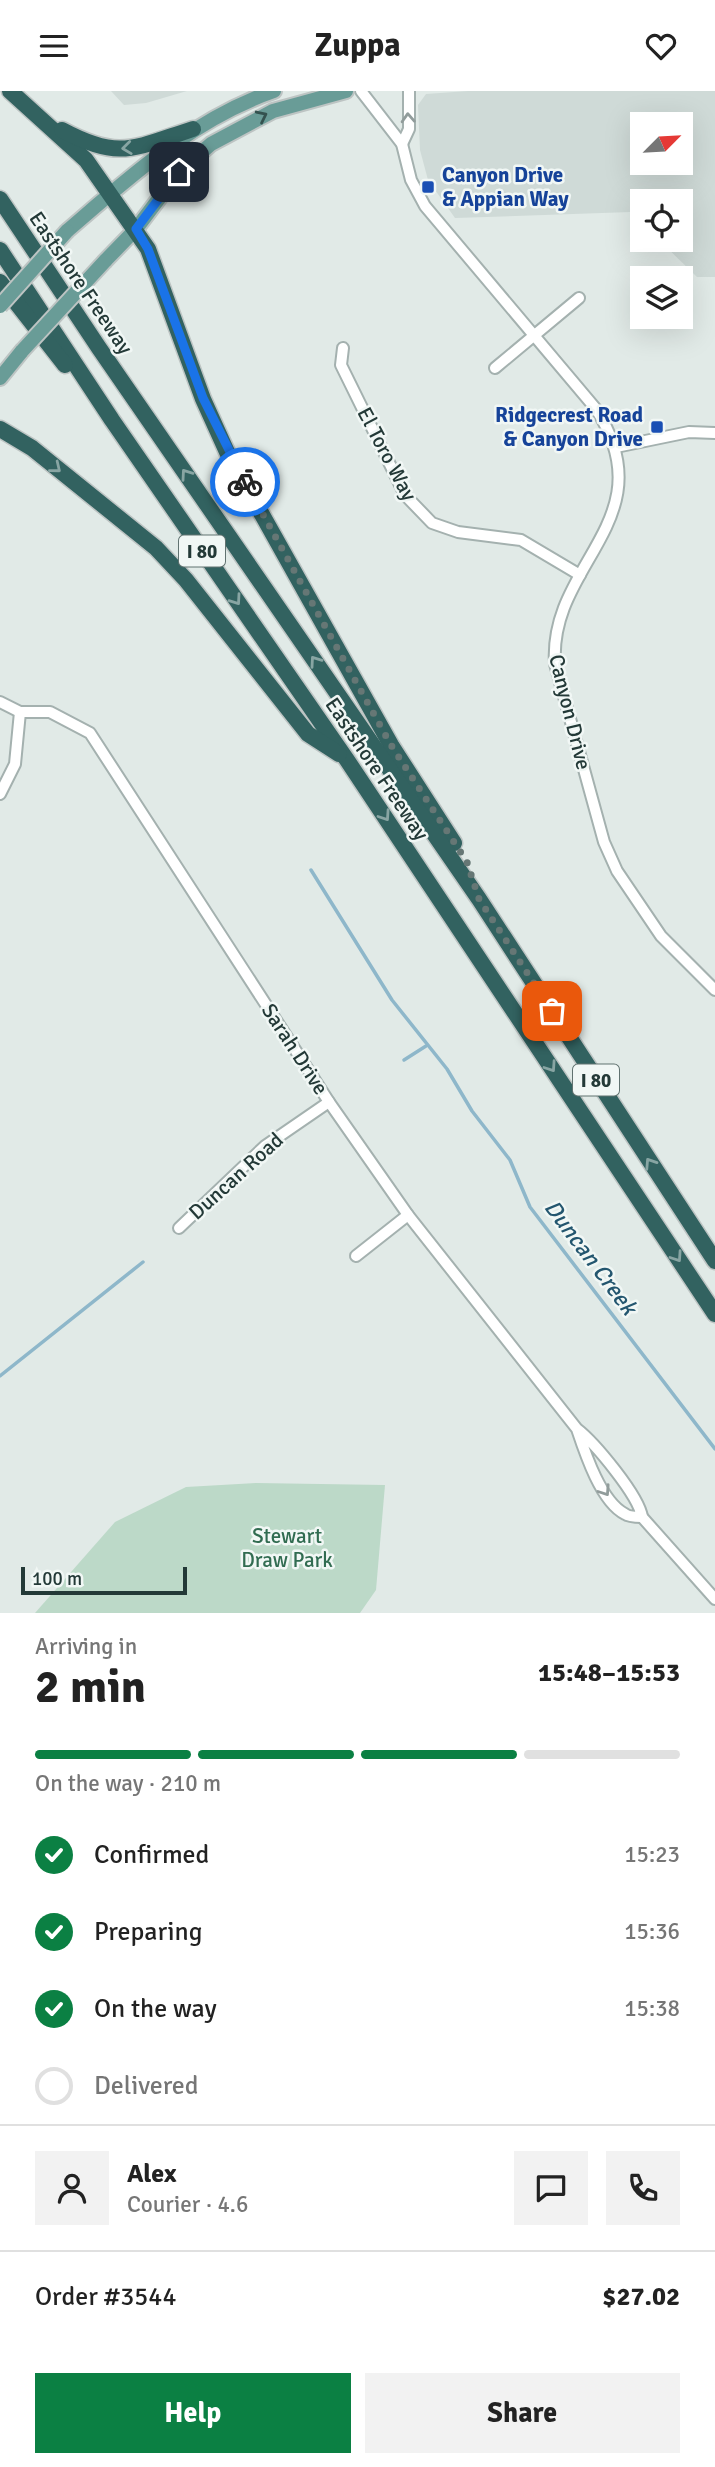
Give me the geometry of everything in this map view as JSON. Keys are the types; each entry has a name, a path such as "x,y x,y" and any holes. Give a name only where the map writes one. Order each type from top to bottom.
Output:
{"highway":[{"path":"10,91 86,160 112,193 148,249 203,398 227,452 391,745 467,862 479,899"},
{"path":"28,108 91,146 112,150 137,148 193,129"},
{"name":"Eastshore Freeway","path":"0,198 107,360 479,899 715,1261"},
{"name":"Eastshore Freeway","path":"0,250 112,420 347,760 715,1314"},
{"path":"0,282 112,420"},
{"path":"0,429 32,449 156,548 186,580 308,734 347,760"}],"main road":[{"path":"0,306 67,231 193,129 228,110 274,91"},
{"path":"0,378 136,229 179,172 221,138 273,111 346,91"}],"street":[{"name":"Canyon Drive","path":"361,91 402,144 411,180 425,206 596,409 616,447 615,508 580,575 557,627 555,664 604,842 617,871 649,922 715,991"},
{"name":"Canyon Drive","path":"402,144 409,129 409,91"},
{"path":"495,368 579,298"},
{"name":"El Toro Way","path":"343,348 341,365 412,504 432,523 445,529 521,540 580,575"},
{"path":"616,447 689,432 715,433"},
{"name":"Sarah Drive","path":"0,702 20,712 50,712 90,733 329,1102 408,1215 577,1429 592,1440 640,1503 642,1517 715,1599"},
{"path":"0,795 15,764 20,712"},
{"name":"Duncan Road","path":"179,1228 265,1146 329,1102"},
{"path":"356,1256 408,1215"},
{"name":"Sarah Drive","path":"577,1429 587,1462 610,1499 625,1514 642,1517"}],"shaded area":[{"path":"111,91 187,91 146,103 124,105"},
{"path":"468,91 715,91 715,277 697,277 693,273 693,266 686,266 671,252 693,252 693,189 630,189 630,212 455,218 428,180 420,150 418,105 426,94"}],"green space":[{"name":"Stewart Draw Park","path":"256,1483 385,1485 376,1590 360,1613 35,1613 115,1522 186,1487"}],"waterway":[{"name":"Duncan Creek","path":"311,870 392,1000 447,1069 472,1111 510,1160 530,1207 715,1449"},
{"name":"Duncan Creek","path":"404,1060 426,1046"},
{"name":"Duncan Creek","path":"0,1376 143,1262"}],"way so far":[{"path":"245,482 391,745 467,862 479,899 552,1011"}],"place":[{"name":"Canyon Drive & Appian Way","path":"428,187"},
{"name":"Ridgecrest Road & Canyon Drive","path":"657,427"}],"route":[{"path":"179,172 136,229 148,249 203,398 227,452 245,482"}]}
